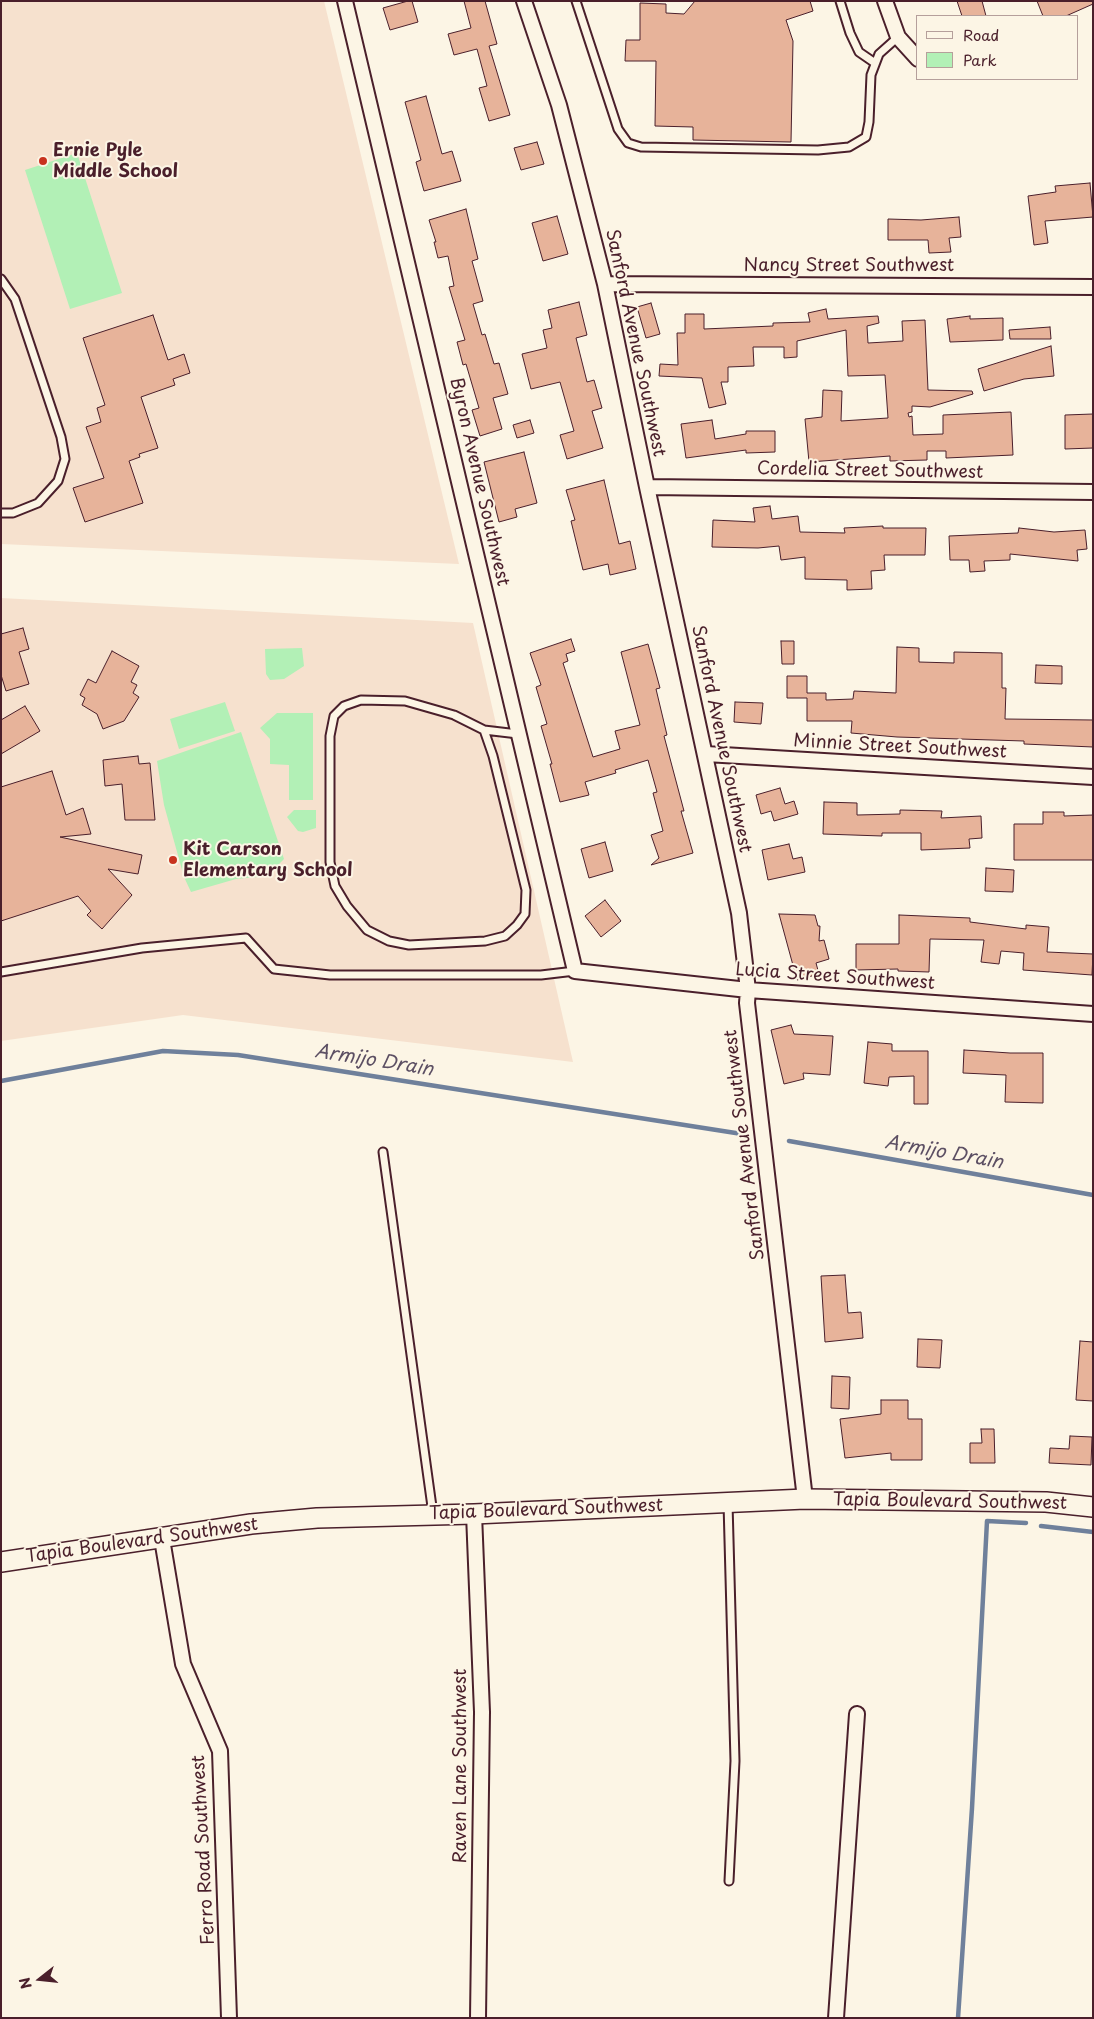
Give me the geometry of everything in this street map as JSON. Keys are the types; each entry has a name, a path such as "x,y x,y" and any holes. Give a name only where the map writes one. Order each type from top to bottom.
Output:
{"street":[{"name":"Byron Avenue Southwest","path":"345,1 575,971"},
{"name":"Sanford Avenue Southwest","path":"524,1 559,106 606,284 647,487 739,913 748,990 747,1003 804,1499"},
{"path":"885,1 898,37 916,57"},
{"name":"Nancy Street Southwest","path":"606,284 1093,287"},
{"name":"Cordelia Street Southwest","path":"647,487 1093,492"},
{"name":"Minnie Street Southwest","path":"706,754 1093,777"},
{"name":"Lucia Street Southwest","path":"575,971 748,990 1093,1014"},
{"name":"Tapia Boulevard Southwest","path":"1,1562 252,1524 317,1518 474,1514 804,1499 1046,1502 1093,1507"},
{"name":"Raven Lane Southwest","path":"474,1514 482,1712 478,2018"},
{"name":"Ferro Road Southwest","path":"162,1539 183,1664 220,1751 229,2018"},
{"path":"836,2018 857,1714"}],"lane":[{"path":"576,1 618,129 628,143 641,147 818,150 849,147 866,137 869,122 871,75 880,54 898,37"},
{"path":"840,1 850,34 859,52 875,64"},
{"path":"1,279 16,299 61,437 65,459 58,481 38,503 13,513 1,513"},
{"path":"484,730 493,756 526,890 525,914 517,926 505,936 485,941 409,945 389,941 367,930 346,906 335,886 330,862 330,736 334,716 344,706 361,700 405,701 454,715 484,730 518,734"},
{"path":"1,972 142,948 246,938 274,970 330,975 542,975 575,971"},
{"path":"383,1152 433,1515"},
{"path":"728,1502 735,1761 730,1881"}],"shaded area":[{"path":"1,1 324,1 459,564 1,544"},
{"path":"1,598 473,623 573,1062 183,1015 1,1041"}],"green space":[{"path":"77,153 122,293 70,309 25,170"},
{"path":"302,648 304,666 284,679 270,680 266,674 265,649"},
{"path":"225,702 235,731 179,749 170,719"},
{"path":"277,713 313,713 313,800 289,800 289,765 270,764 270,739 260,728"},
{"path":"241,732 284,859 274,869 258,877 236,879 191,892 184,877 164,805 157,761"},
{"path":"294,810 316,810 316,828 303,832 298,831 287,817"}],"building":[{"path":"412,1 418,22 390,30 383,8"},
{"path":"464,1 485,1 497,44 489,46 510,115 489,121 479,88 487,86 477,49 454,55 448,34 471,28"},
{"path":"695,1 810,1 813,11 786,20 793,41 791,142 693,140 693,127 655,126 656,61 625,61 626,40 640,40 640,3 666,4 666,13 684,14"},
{"path":"957,1 982,1 986,15 962,15"},
{"path":"1037,1 1093,1 1093,4 1068,15 1043,15"},
{"path":"426,96 442,154 452,151 461,181 424,191 416,162 421,160 405,102"},
{"path":"537,142 544,164 521,170 514,148"},
{"path":"1090,183 1093,217 1045,221 1048,243 1034,245 1028,196 1056,192 1055,186"},
{"path":"466,209 478,259 472,261 483,301 473,304 482,335 485,334 494,364 499,363 508,394 493,398 502,429 480,436 472,410 479,408 466,364 463,365 457,342 465,340 449,287 454,286 448,256 438,258 434,242 436,242 429,220"},
{"path":"557,216 568,254 543,261 532,223"},
{"path":"959,217 961,237 949,238 951,252 929,253 928,240 888,240 888,219 921,220"},
{"path":"579,302 587,335 576,338 587,382 594,380 602,408 592,411 603,448 567,459 560,435 574,431 560,382 531,389 522,354 547,348 543,330 552,328 548,310"},
{"path":"651,303 660,334 646,338 637,307"},
{"path":"826,309 828,319 878,316 879,323 867,326 868,343 903,341 902,321 925,320 928,390 972,391 973,394 930,407 912,406 912,412 908,413 909,417 912,416 913,435 943,434 943,415 1011,412 1013,455 946,458 946,451 927,451 927,460 890,461 890,456 809,462 805,419 822,417 823,390 842,391 841,421 888,418 885,375 848,376 846,330 797,341 797,357 784,358 784,347 753,347 754,366 728,367 728,382 721,382 726,404 709,408 702,378 659,376 660,364 678,365 677,333 685,333 685,314 704,314 704,329 773,326 773,323 810,322 808,313"},
{"path":"153,315 168,360 184,354 190,373 173,379 175,385 141,397 158,448 139,454 140,457 129,461 143,503 85,522 73,488 104,478 86,427 101,422 97,408 105,405 83,338"},
{"path":"970,316 970,319 1003,318 1003,340 950,342 947,319"},
{"path":"1050,327 1051,339 1010,339 1009,330"},
{"path":"1051,346 1054,376 1024,379 984,391 978,369"},
{"path":"1093,414 1093,448 1065,449 1065,415"},
{"path":"530,420 534,433 517,438 513,425"},
{"path":"712,420 715,439 746,434 746,431 775,431 775,452 746,453 746,450 686,458 681,424"},
{"path":"524,452 537,503 515,509 517,517 499,522 484,462"},
{"path":"604,480 619,544 630,541 636,569 610,575 608,564 583,570 571,521 575,520 566,490"},
{"path":"770,506 772,519 798,516 800,532 845,533 844,528 883,526 883,528 926,528 925,555 884,555 885,570 871,571 872,589 847,590 847,580 805,579 805,557 781,560 779,546 758,548 712,547 713,520 755,522 753,508"},
{"path":"1019,528 1054,532 1085,530 1087,549 1077,550 1078,561 1010,554 1010,560 984,561 985,571 970,572 969,560 950,560 949,536 1018,533"},
{"path":"23,628 29,649 19,652 29,684 6,691 1,675 1,634"},
{"path":"571,639 575,651 566,654 568,661 563,663 593,757 620,749 615,731 640,725 621,652 648,644 660,688 656,689 667,735 664,736 684,811 681,811 693,853 651,865 659,858 651,835 663,831 653,793 657,792 648,760 615,770 616,773 585,782 589,795 560,802 541,726 547,724 536,687 541,685 530,653"},
{"path":"781,641 794,641 794,664 782,664"},
{"path":"897,647 919,648 919,662 954,663 954,652 1002,653 1002,688 1006,688 1005,719 1093,720 1093,747 1024,744 1024,741 897,737 851,733 852,721 807,721 807,698 787,698 787,676 807,676 807,693 826,693 826,700 853,699 854,691 896,693"},
{"path":"112,651 139,666 131,682 137,685 133,693 139,697 124,721 103,729 97,714 82,705 85,698 80,695 88,679 96,683"},
{"path":"1036,665 1062,666 1062,684 1035,683"},
{"path":"735,702 763,703 761,724 734,722"},
{"path":"25,706 40,731 1,754 1,720"},
{"path":"138,756 139,764 150,763 155,820 125,820 122,784 105,786 103,760"},
{"path":"52,771 66,815 83,808 91,834 60,837 142,855 138,874 108,869 132,895 102,929 87,915 91,911 78,896 1,921 1,787"},
{"path":"780,788 785,804 794,801 798,814 774,821 771,811 761,814 756,795"},
{"path":"824,802 857,803 857,815 900,814 900,810 942,811 941,818 981,816 982,838 969,839 970,848 921,850 921,833 882,833 882,836 823,834"},
{"path":"1043,812 1064,812 1064,816 1093,815 1093,860 1014,860 1014,824 1043,824"},
{"path":"605,842 613,871 589,878 581,849"},
{"path":"789,844 793,859 802,857 805,872 768,880 762,850"},
{"path":"986,868 1014,870 1013,892 985,891"},
{"path":"605,900 621,921 601,937 585,916"},
{"path":"779,914 815,915 818,926 820,926 819,941 824,940 829,959 816,963 819,974 797,980"},
{"path":"899,915 970,918 970,922 1026,929 1026,925 1049,927 1047,952 1093,954 1092,975 1023,970 1024,953 1001,951 999,964 981,962 984,940 930,939 929,972 898,971 898,969 856,970 856,944 899,944"},
{"path":"791,1025 794,1034 833,1036 830,1075 803,1073 804,1079 784,1084 771,1030"},
{"path":"868,1042 892,1044 892,1051 928,1051 928,1104 914,1104 914,1076 889,1077 888,1086 864,1083"},
{"path":"964,1050 1043,1053 1043,1103 1005,1102 1006,1075 963,1073"},
{"path":"845,1275 848,1313 861,1312 863,1338 825,1342 821,1276"},
{"path":"918,1339 942,1340 940,1368 917,1367"},
{"path":"1080,1341 1093,1342 1093,1401 1076,1400"},
{"path":"832,1376 850,1377 849,1409 831,1408"},
{"path":"881,1400 908,1400 908,1419 922,1419 922,1460 891,1460 891,1453 845,1458 840,1419 881,1414"},
{"path":"981,1429 994,1429 995,1463 970,1463 970,1443 982,1443"},
{"path":"1070,1436 1092,1437 1091,1465 1049,1463 1050,1448 1069,1449"}],"waterway":[{"name":"Armijo Drain","path":"1,1081 163,1051 238,1055 742,1134"},
{"name":"Armijo Drain","path":"789,1141 1093,1195"},
{"path":"958,2018 972,1808 987,1521 1026,1523"},
{"path":"1041,1526 1093,1532"}],"place":[{"name":"Ernie Pyle Middle School","path":"43,161"},
{"name":"Kit Carson Elementary School","path":"173,860"}]}
